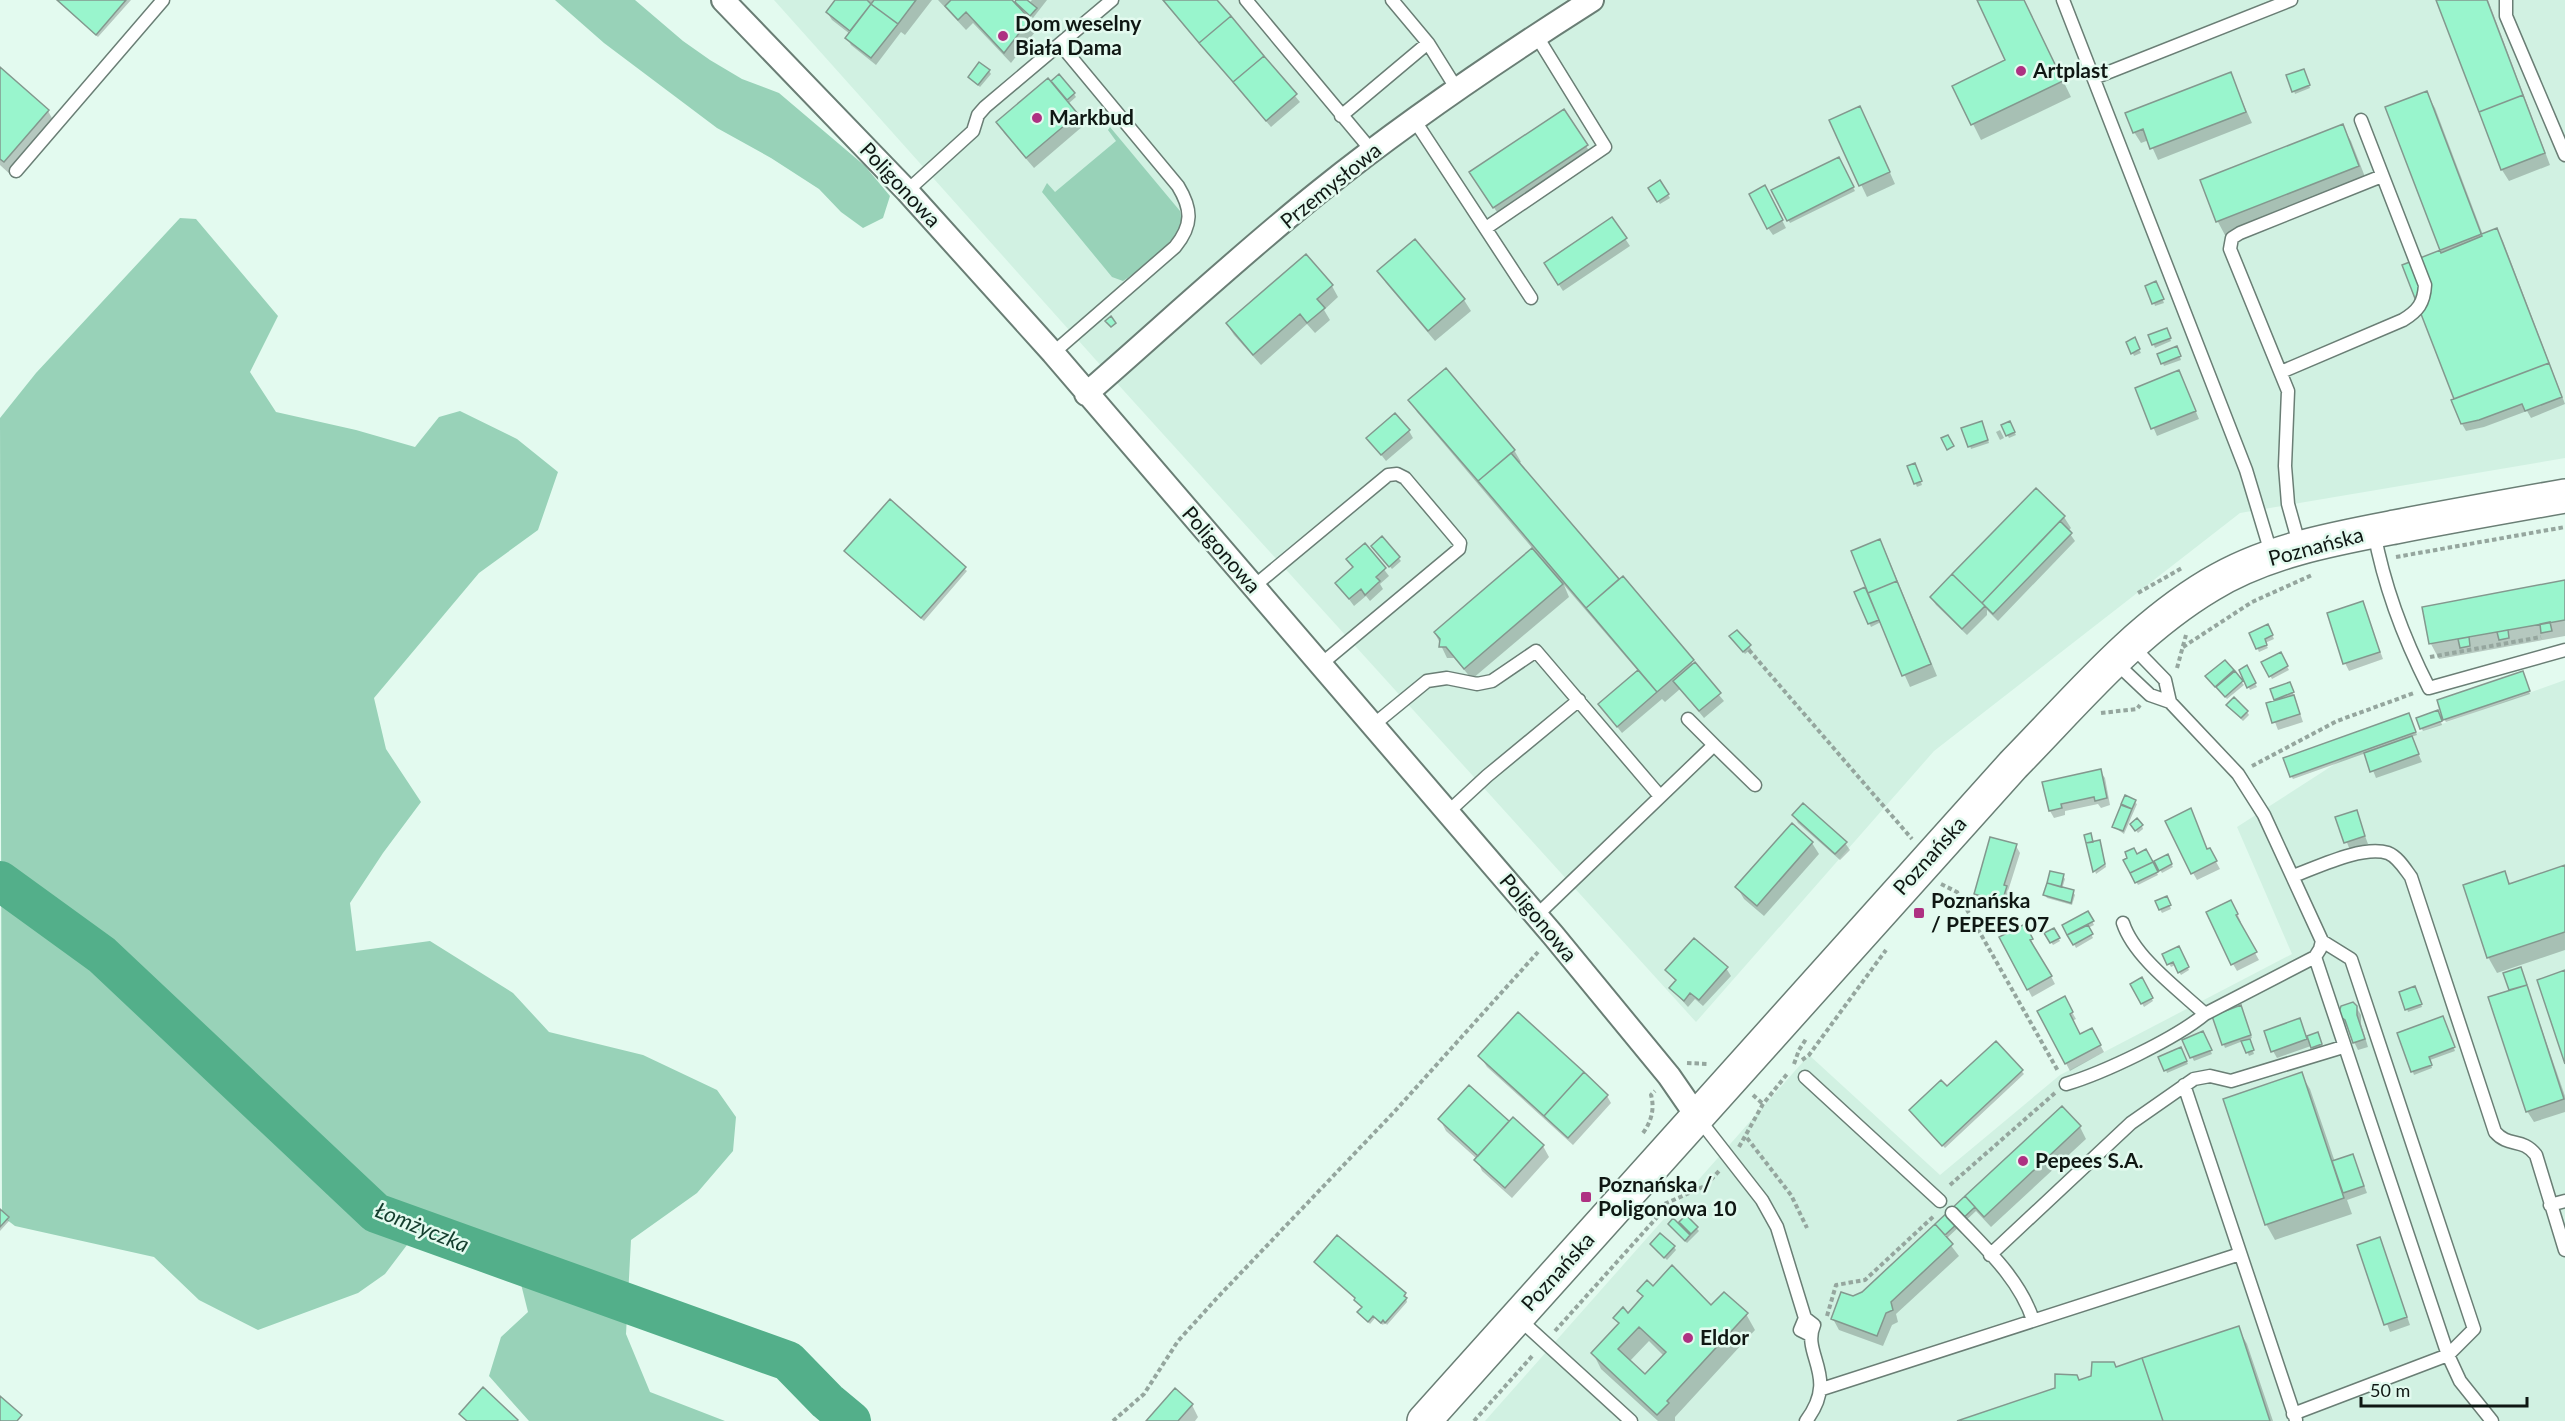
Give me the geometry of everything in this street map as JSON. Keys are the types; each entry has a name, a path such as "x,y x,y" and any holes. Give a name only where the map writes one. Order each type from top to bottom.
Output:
{"main road":[{"name":"Poznańska","path":"1424,1421 1698,1118 1934,870 2013,765 2122,653 2167,615 2209,585 2247,566 2286,553 2374,531 2565,496"}],"street":[{"name":"Poligonowa","path":"723,0 907,191 1053,353 1553,936 1669,1076 1698,1118"},
{"name":"Przemysłowa","path":"1086,394 1319,192 1372,151 1536,35 1592,0"}],"lane":[{"path":"16,171 163,0"},
{"path":"907,191 973,131 978,116 985,106 1112,0"},
{"path":"1246,0 1372,151"},
{"path":"1392,0 1428,43 1458,91"},
{"path":"2063,0 2246,470 2286,553"},
{"path":"2094,78 2291,0"},
{"path":"2506,0 2506,16 2565,155"},
{"path":"1486,228 1605,147 1536,35"},
{"path":"1341,116 1428,43"},
{"path":"1053,353 1175,247 1184,236 1190,222 1186,200 1178,186 1060,44"},
{"path":"2281,372 2403,320 2421,305 2425,285 2361,120"},
{"path":"1415,121 1532,298"},
{"path":"2286,553 2288,504 2285,466 2288,391 2230,249 2232,238 2382,176"},
{"path":"1253,587 1388,475 1396,474 1405,477 1460,543 1459,549 1320,665"},
{"path":"2374,531 2379,560 2415,660 2429,688 2565,650"},
{"path":"1372,726 1427,681 1447,678 1477,684 1492,681 1536,651 1659,795"},
{"path":"2122,653 2165,680 2170,702"},
{"path":"2122,653 2150,695 2170,702 2238,774 2264,815 2322,941 2351,959 2474,1329 2448,1355 2295,1417 2184,1085"},
{"path":"1447,813 1487,776 1579,700"},
{"path":"1688,719 1755,785"},
{"path":"1536,916 1659,795 1714,745"},
{"path":"2293,876 2370,851 2390,854 2402,864 2410,877 2495,1132 2502,1140 2530,1147 2536,1155 2565,1250"},
{"path":"2123,923 2127,934 2152,965 2205,1014"},
{"path":"2066,1084 2084,1079 2161,1041 2193,1024 2205,1014 2315,957 2322,941"},
{"path":"2315,957 2343,1047 2448,1355 2460,1381 2492,1421"},
{"path":"1990,1254 2131,1123 2184,1085 2201,1076 2231,1081 2343,1047"},
{"path":"1806,1077 1940,1201"},
{"path":"1698,1118 1762,1200 1777,1227 1805,1318 1814,1325 1810,1335 1819,1367 1822,1389 1806,1421"},
{"path":"2550,1205 2565,1201"},
{"path":"1952,1213 2017,1286 2028,1304 2033,1320"},
{"path":"1822,1389 2240,1254"},
{"path":"1518,1317 1631,1421"}],"path":[{"path":"2415,660 2542,637"},
{"path":"2176,669 2182,647"},
{"path":"1749,650 1934,870 1957,892 2066,1084 1950,1185"},
{"path":"2238,774 2337,721 2429,688"},
{"path":"1113,1421 1144,1394 1178,1341 1216,1298 1395,1111 1553,936"},
{"path":"1794,1065 1809,1055 1890,944"},
{"path":"1747,1138 1791,1195 1807,1228"},
{"path":"1474,1421 1668,1204"},
{"path":"1826,1321 1836,1286"}],"shaded area":[{"path":"774,0 2565,0 2565,458 2240,513 1934,751 1696,1022 1095,359"},
{"path":"2565,680 2565,1421 1485,1421 1809,1055 1940,1175 2060,1075 2292,954 2237,827 2341,760"}],"green space":[{"path":"555,0 635,0 683,41 710,60 742,79 779,93 865,166 890,196 883,218 863,228 841,212 819,189 771,158 717,128 604,43"},
{"path":"1110,127 1180,211 1181,218 1178,231 1165,247 1123,281 1112,277 1042,192 1047,183 1055,192 1116,141 1108,130"},
{"path":"180,218 196,219 278,316 250,372 276,412 356,430 415,447 439,417 460,411 517,439 558,472 538,530 479,573 374,698 386,749 421,802 350,903 356,951 430,941 513,993 549,1032 643,1055 717,1090 736,1117 733,1151 697,1193 631,1240 626,1334 650,1392 725,1421 529,1421 489,1376 501,1337 528,1312 521,1284 451,1253 410,1241 385,1274 358,1293 258,1330 199,1300 154,1257 15,1226 2,1216 0,418 36,373"}],"building":[{"path":"57,0 126,0 96,35"},
{"path":"835,0 867,0 871,4 850,31 826,12"},
{"path":"874,0 916,0 898,24 871,4"},
{"name":"Dom weselny Biała Dama","path":"951,0 1012,0 1030,19 1004,53 966,12 958,20 945,6"},
{"path":"1016,0 1027,0 1037,8 1030,16 1015,2"},
{"path":"1163,0 1217,0 1231,16 1199,43"},
{"name":"Artplast","path":"1977,0 2024,0 2063,81 1971,125 1952,86 2005,60"},
{"path":"2436,0 2487,0 2523,95 2479,112"},
{"path":"871,4 898,24 871,58 845,38"},
{"path":"1231,16 1264,56 1233,82 1199,43"},
{"path":"1264,56 1297,94 1266,121 1233,82"},
{"path":"979,62 990,70 978,85 968,77"},
{"path":"0,67 49,110 4,162 0,159"},
{"path":"2304,69 2310,85 2292,92 2286,75"},
{"path":"2231,72 2246,112 2150,149 2143,129 2133,133 2125,113"},
{"path":"1059,74 1075,93 1067,100 1051,81"},
{"name":"Markbud","path":"1048,78 1078,114 1026,158 996,122"},
{"path":"2427,91 2482,236 2441,253 2385,107"},
{"path":"2523,95 2545,153 2501,170 2479,112"},
{"path":"1860,106 1890,172 1859,186 1829,120"},
{"path":"1564,109 1588,145 1493,208 1469,172"},
{"path":"2343,124 2359,166 2216,222 2200,180"},
{"path":"1839,157 1854,187 1787,221 1771,190"},
{"path":"1660,180 1669,194 1657,202 1648,188"},
{"path":"1765,185 1783,220 1767,229 1749,194"},
{"path":"1612,217 1627,238 1558,285 1544,263"},
{"path":"2497,228 2549,363 2454,399 2402,265"},
{"path":"1415,239 1465,299 1428,331 1377,271"},
{"path":"1306,254 1333,285 1317,299 1325,308 1307,323 1300,314 1253,355 1226,323"},
{"path":"2156,281 2164,299 2152,304 2145,286"},
{"path":"1111,316 1116,323 1111,327 1105,321"},
{"path":"2167,328 2171,338 2152,345 2148,335"},
{"path":"2135,337 2140,349 2131,354 2126,342"},
{"path":"2177,346 2181,356 2161,364 2157,354"},
{"path":"2549,363 2562,397 2525,411 2522,404 2479,420 2461,424 2451,400"},
{"path":"1446,368 1515,450 1478,481 1408,400"},
{"path":"2179,370 2196,411 2151,429 2135,388"},
{"path":"1395,413 1410,430 1381,455 1366,438"},
{"path":"1982,421 1988,440 1968,447 1961,428"},
{"path":"2010,421 2015,432 2006,436 2001,425"},
{"path":"1948,435 1954,446 1947,450 1941,438"},
{"path":"1511,453 1619,579 1586,608 1478,481"},
{"path":"1915,463 1922,481 1914,484 1907,466"},
{"path":"2036,488 2065,516 1982,603 1952,574"},
{"path":"890,499 966,567 921,618 844,551"},
{"path":"2060,521 2072,533 1993,614 1982,603"},
{"path":"1382,536 1400,557 1389,567 1371,546"},
{"path":"1880,539 1897,581 1868,593 1851,551"},
{"path":"1365,543 1386,568 1376,577 1380,581 1365,595 1361,589 1349,599 1335,583 1353,567 1346,559"},
{"path":"1532,548 1563,584 1464,669 1446,647 1439,647 1440,639 1434,632"},
{"path":"1952,574 1985,606 1962,629 1930,597"},
{"path":"1623,576 1694,660 1657,692 1586,608"},
{"path":"2565,580 2565,620 2429,644 2422,607"},
{"path":"1897,581 1931,664 1902,676 1868,593"},
{"path":"1865,587 1879,620 1868,624 1854,592"},
{"path":"2363,601 2380,652 2343,664 2327,613"},
{"path":"2550,622 2552,631 2541,633 2540,624"},
{"path":"2268,624 2273,635 2265,639 2267,645 2256,649 2249,633"},
{"path":"1737,630 1751,645 1743,652 1729,636"},
{"path":"2508,630 2509,638 2499,640 2497,632"},
{"path":"2469,637 2470,646 2460,648 2458,639"},
{"path":"2281,652 2288,666 2269,677 2261,662"},
{"path":"2225,660 2234,670 2215,687 2205,676"},
{"path":"1695,662 1721,693 1699,711 1673,681"},
{"path":"2247,665 2256,683 2247,688 2239,670"},
{"path":"1638,670 1657,692 1617,727 1598,704"},
{"path":"2235,671 2243,681 2225,697 2216,687"},
{"path":"2523,671 2530,691 2443,720 2437,700"},
{"path":"2290,682 2294,692 2274,700 2270,689"},
{"path":"2294,695 2300,714 2272,723 2266,703"},
{"path":"2234,697 2248,711 2241,718 2226,705"},
{"path":"2438,710 2442,721 2420,729 2416,718"},
{"path":"2409,713 2416,732 2290,777 2283,758"},
{"path":"2412,736 2419,754 2370,772 2364,753"},
{"path":"2101,769 2107,798 2095,801 2094,797 2061,804 2062,808 2049,811 2042,782"},
{"path":"2125,795 2136,800 2132,809 2121,804"},
{"path":"1803,803 1847,842 1835,854 1792,815"},
{"path":"2121,805 2132,809 2123,831 2112,827"},
{"path":"2191,808 2207,849 2210,848 2217,861 2191,874 2165,821"},
{"path":"2357,810 2365,836 2344,843 2335,817"},
{"path":"2137,818 2143,825 2135,831 2130,824"},
{"path":"1792,823 1813,842 1757,906 1735,887"},
{"path":"2091,833 2093,842 2086,843 2084,835"},
{"path":"1990,837 2017,844 2004,885 2007,886 2002,902 1974,894"},
{"path":"2100,840 2105,864 2093,872 2086,843"},
{"path":"2134,848 2137,854 2146,849 2153,862 2130,873 2123,860 2127,858 2125,852"},
{"path":"2168,854 2172,864 2159,871 2154,861"},
{"path":"2153,862 2158,872 2135,883 2130,873"},
{"path":"2565,865 2565,932 2487,958 2463,885 2505,871 2509,884"},
{"path":"2050,871 2064,874 2061,887 2047,883"},
{"path":"2047,883 2074,890 2071,903 2043,895"},
{"path":"2167,896 2171,905 2159,910 2155,901"},
{"path":"2231,900 2238,914 2236,915 2257,952 2231,965 2206,912"},
{"path":"2088,911 2094,921 2067,935 2062,925"},
{"path":"2025,924 2033,939 2030,940 2052,976 2027,990 1999,937"},
{"path":"2088,925 2093,934 2073,945 2067,935"},
{"path":"2054,928 2060,938 2050,943 2044,933"},
{"path":"1694,938 1728,967 1699,1000 1690,993 1684,1001 1669,988 1676,980 1665,970"},
{"path":"2179,946 2189,967 2178,973 2173,962 2167,965 2162,954"},
{"path":"2521,967 2527,985 2509,990 2503,973"},
{"path":"2565,970 2565,1064 2537,980"},
{"path":"2142,977 2153,998 2141,1004 2130,984"},
{"path":"2527,985 2564,1099 2526,1112 2488,997"},
{"path":"2415,986 2422,1004 2405,1010 2399,992"},
{"path":"2065,996 2073,1012 2070,1014 2080,1034 2092,1028 2101,1045 2065,1064 2037,1011"},
{"path":"2353,1002 2357,1006 2357,1015 2365,1039 2353,1043 2345,1020 2339,1012 2341,1006"},
{"path":"2241,1005 2251,1035 2222,1045 2212,1016"},
{"path":"1518,1012 1584,1072 1544,1116 1478,1056"},
{"path":"2443,1016 2455,1047 2429,1057 2432,1065 2411,1072 2397,1033"},
{"path":"2300,1018 2307,1039 2271,1052 2264,1031"},
{"path":"2203,1031 2212,1050 2190,1058 2182,1040"},
{"path":"2318,1032 2322,1044 2311,1048 2307,1036"},
{"path":"2250,1039 2254,1050 2246,1053 2241,1041"},
{"path":"1996,1041 2023,1070 1942,1146 1909,1110 1941,1080 1947,1086"},
{"path":"2181,1047 2187,1061 2164,1071 2158,1057"},
{"path":"1584,1072 1608,1095 1568,1138 1544,1116"},
{"path":"2302,1072 2344,1198 2265,1225 2223,1099"},
{"path":"1469,1085 1509,1121 1478,1156 1438,1119"},
{"name":"Pepees S.A.","path":"2062,1106 2081,1126 1984,1217 1965,1196"},
{"path":"1513,1117 1544,1145 1505,1188 1474,1160"},
{"path":"2353,1154 2364,1186 2343,1193 2332,1161"},
{"path":"1965,1196 1975,1207 1945,1235 1935,1224"},
{"path":"0,1209 9,1217 0,1227"},
{"path":"1686,1215 1698,1227 1691,1234 1679,1222"},
{"path":"1673,1218 1690,1235 1685,1241 1668,1224"},
{"path":"1935,1224 1953,1244 1891,1302 1893,1310 1886,1313 1877,1336 1831,1319 1841,1292 1853,1296 1862,1292"},
{"path":"1660,1233 1675,1246 1664,1258 1650,1244"},
{"path":"1337,1235 1406,1293 1404,1296 1407,1298 1385,1323 1383,1320 1381,1323 1373,1316 1368,1322 1357,1312 1362,1307 1354,1300 1355,1298 1314,1262"},
{"path":"2380,1237 2407,1317 2384,1325 2357,1245"},
{"name":"Eldor","path":"1672,1265 1711,1305 1724,1292 1748,1313 1667,1401 1669,1403 1657,1415 1591,1353 1619,1323 1613,1318 1623,1307 1628,1313 1643,1296 1637,1291 1647,1280 1653,1286","holes":["1639,1327 1666,1352 1645,1374 1618,1349"]},
{"path":"2239,1326 2270,1421 2163,1421 2142,1358"},
{"path":"2142,1358 2163,1421 1957,1421 2055,1388 2055,1374 2077,1375 2079,1380 2091,1376 2092,1362 2114,1362 2116,1367"},
{"path":"483,1387 518,1420 467,1421 459,1414"},
{"path":"1175,1388 1193,1404 1178,1421 1146,1421"},
{"path":"0,1396 22,1415 17,1421 0,1421"}],"waterway":[{"name":"Łomżyczka","path":"0,881 102,955 376,1213 788,1361 827,1401 851,1421"}],"place":[{"name":"Dom weselny Biała Dama","path":"1003,36"},
{"name":"Artplast","path":"2021,71"},
{"name":"Markbud","path":"1037,118"},
{"name":"Poznańska / PEPEES 07","path":"1919,913"},
{"name":"Pepees S.A.","path":"2023,1161"},
{"name":"Poznańska / Poligonowa 10","path":"1586,1197"},
{"name":"Eldor","path":"1688,1338"}]}
